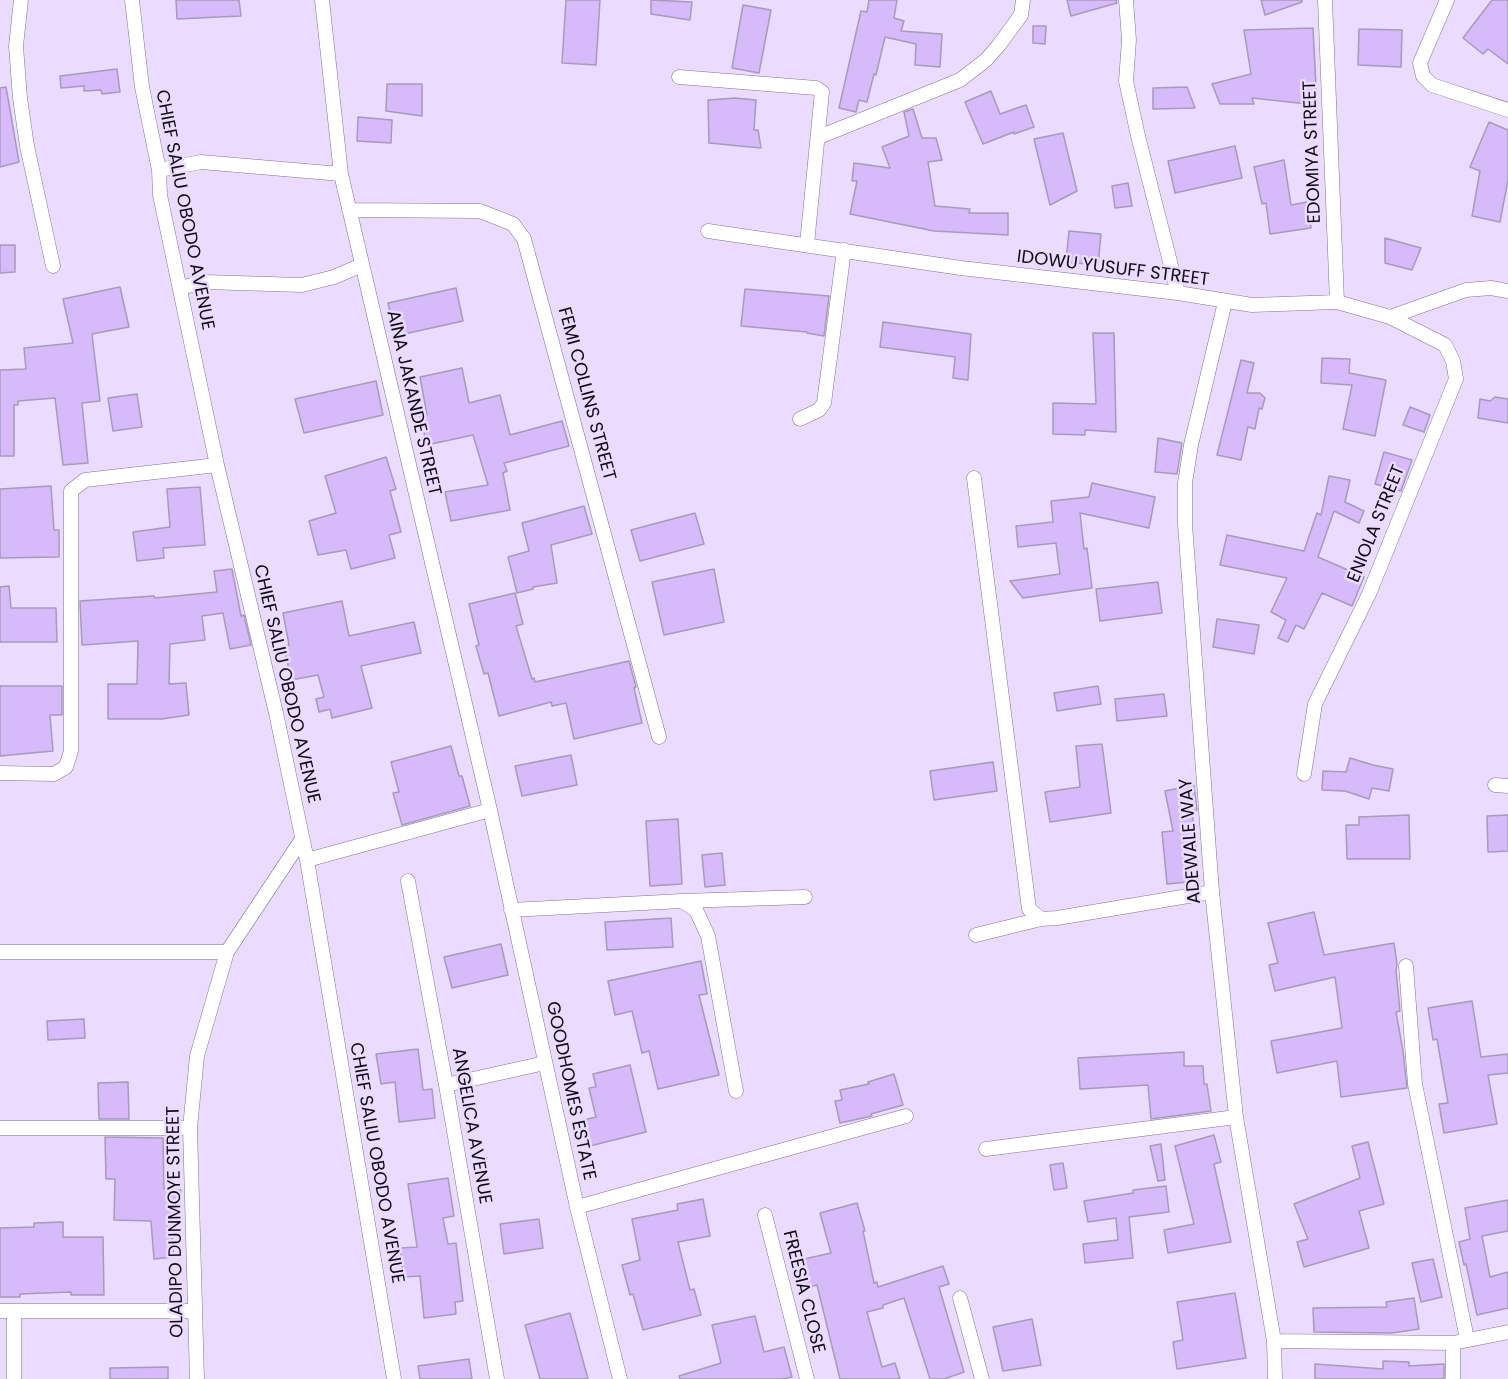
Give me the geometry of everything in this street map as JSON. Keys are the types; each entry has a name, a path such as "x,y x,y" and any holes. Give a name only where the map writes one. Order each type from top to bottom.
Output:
{"street":[{"path":"21,0 16,46 20,98 27,146 53,266"},
{"name":"CHIEF SALIU OBODO AVENUE","path":"132,0 142,87 159,170 160,195 217,465 276,713 307,860 394,1379"},
{"name":"AINA JAKANDE STREET","path":"322,0 341,174 490,810"},
{"path":"819,137 960,80 986,60 999,45 1021,15 1023,0"},
{"path":"1126,0 1129,40 1126,81 1178,293"},
{"name":"EDOMIYA STREET","path":"1325,0 1337,302"},
{"path":"1447,0 1420,63 1423,76 1432,85 1508,110"},
{"path":"679,77 816,88 822,92 807,244"},
{"path":"159,170 201,162 341,174"},
{"name":"FEMI COLLINS STREET","path":"349,210 480,211 513,224 524,239 660,737"},
{"name":"IDOWU YUSUFF STREET","path":"708,231 961,268 1178,293 1225,302 1252,305 1337,302 1390,317"},
{"path":"800,418 819,410 824,403 844,250"},
{"path":"180,288 204,282 302,285 334,277 362,265"},
{"path":"1390,317 1466,290 1491,288 1508,291"},
{"name":"ADEWALE WAY","path":"1225,302 1191,445 1185,483 1185,524 1212,892 1236,1117 1274,1341 1275,1379"},
{"name":"ENIOLA STREET","path":"1304,774 1315,704 1369,594 1456,380 1453,361 1445,345 1390,317"},
{"path":"0,773 54,774 66,767 71,751 71,491 85,480 217,465"},
{"path":"974,478 1029,909 1041,919"},
{"path":"307,860 490,810"},
{"name":"GOODHOMES ESTATE","path":"490,810 577,1208 620,1379"},
{"name":"OLADIPO DUNMOYE STREET","path":"197,1379 190,1128 197,1056 227,952 302,839"},
{"name":"ANGELICA AVENUE","path":"408,881 497,1379"},
{"path":"976,935 1041,919 1212,892"},
{"path":"512,910 805,897"},
{"path":"682,902 696,910 708,936 736,1091"},
{"path":"0,952 227,952"},
{"path":"1406,966 1416,1084 1467,1339"},
{"path":"446,1085 545,1062"},
{"path":"577,1208 906,1116"},
{"path":"986,1149 1236,1117"},
{"path":"0,1128 190,1128"},
{"name":"FREESIA CLOSE","path":"765,1215 807,1379"},
{"path":"960,1298 982,1379"},
{"path":"14,1379 7,1311 194,1311"},
{"path":"1274,1341 1453,1343 1508,1332"},
{"path":"1453,1343 1453,1379"}],"building":[{"path":"176,0 239,0 241,16 177,19"},
{"path":"566,0 600,0 596,65 562,63"},
{"path":"651,0 692,2 690,20 651,14"},
{"path":"869,0 897,0 894,18 904,21 901,31 942,34 940,67 915,65 916,44 885,37 867,102 859,100 856,112 839,108 861,11 867,12"},
{"path":"1067,0 1116,0 1117,3 1071,16"},
{"path":"1261,0 1302,0 1302,2 1265,15"},
{"path":"1492,0 1508,0 1508,64 1488,49 1483,54 1463,38"},
{"path":"743,5 771,10 759,73 732,68"},
{"path":"1033,26 1046,26 1045,44 1033,43"},
{"path":"1313,28 1317,105 1252,98 1254,104 1220,104 1212,84 1251,74 1244,30"},
{"path":"1359,29 1402,30 1401,67 1358,65"},
{"path":"117,69 120,92 102,94 101,90 84,91 84,86 61,88 60,76"},
{"path":"387,84 422,84 422,116 386,111"},
{"path":"6,87 19,162 0,167 0,88"},
{"path":"1187,87 1195,108 1153,109 1153,88"},
{"path":"991,91 1000,114 1026,105 1034,127 983,144 965,102"},
{"path":"735,98 756,100 754,130 758,130 761,148 709,143 708,100"},
{"path":"913,109 922,138 936,138 942,160 928,162 935,206 970,209 969,213 1008,213 1008,235 934,231 850,214 857,181 852,181 854,163 890,168 882,147 909,136 904,112"},
{"path":"358,117 392,120 391,143 357,141"},
{"path":"1489,122 1508,130 1508,180 1500,222 1472,216 1480,171 1470,167"},
{"path":"1063,133 1077,191 1050,205 1034,139"},
{"path":"1235,146 1242,178 1175,193 1168,161"},
{"path":"1284,160 1291,205 1307,202 1311,228 1270,234 1266,203 1262,204 1254,167"},
{"path":"1128,183 1132,206 1115,208 1112,186"},
{"path":"1069,231 1101,234 1098,265 1066,262"},
{"path":"1385,238 1421,248 1412,270 1385,263"},
{"path":"0,245 15,245 15,272 0,273"},
{"path":"120,287 129,327 92,334 100,401 82,403 88,463 63,465 55,398 18,401 18,405 14,405 14,456 0,456 0,370 26,369 24,348 73,343 63,299"},
{"path":"456,288 463,321 395,336 388,303"},
{"path":"745,289 829,296 824,336 807,332 741,326"},
{"path":"883,322 971,334 968,380 953,378 955,357 880,347"},
{"path":"1093,333 1114,333 1116,432 1085,430 1085,435 1053,434 1053,403 1096,404"},
{"path":"1322,358 1350,359 1349,373 1386,380 1375,436 1343,429 1352,385 1321,383"},
{"path":"1241,360 1254,363 1247,393 1260,393 1265,398 1262,409 1259,408 1255,429 1248,427 1241,460 1217,455"},
{"path":"462,368 469,403 500,395 510,435 562,421 569,446 504,463 507,471 503,473 510,510 451,521 445,492 488,485 473,435 427,445 420,416 427,415 420,377"},
{"path":"376,381 383,415 304,433 295,399"},
{"path":"137,394 142,427 113,431 108,398"},
{"path":"1495,397 1508,399 1508,423 1478,418 1480,399 1490,401"},
{"path":"1410,407 1430,415 1424,432 1403,425"},
{"path":"1158,438 1182,443 1177,474 1155,472"},
{"path":"1384,452 1412,460 1401,491 1375,484"},
{"path":"386,457 396,489 390,491 401,532 389,535 395,558 351,569 346,550 318,555 309,521 336,513 325,476"},
{"path":"1329,476 1350,480 1345,502 1364,511 1359,523 1334,511 1318,557 1364,577 1352,606 1322,593 1304,629 1296,625 1288,642 1278,638 1286,620 1271,612 1287,578 1220,565 1227,535 1304,551 1317,513 1321,515"},
{"path":"1092,483 1155,497 1149,528 1080,513 1092,588 1023,598 1010,581 1060,574 1056,543 1018,547 1016,526 1053,522 1051,501 1089,497"},
{"path":"51,486 54,530 59,530 59,557 0,558 0,489"},
{"path":"200,487 205,545 163,548 164,558 137,561 133,532 170,527 167,489"},
{"path":"584,506 592,534 551,545 557,583 533,587 533,589 517,593 508,557 529,551 522,523"},
{"path":"695,513 704,544 640,561 631,530"},
{"path":"232,569 241,616 244,615 251,645 230,649 223,613 202,616 205,640 170,644 169,684 186,683 189,715 162,719 108,719 108,684 137,684 138,641 82,645 80,601 154,596 155,598 217,592 214,571"},
{"path":"714,569 724,622 664,635 652,582"},
{"path":"1158,582 1162,613 1100,621 1096,589"},
{"path":"9,586 11,608 56,608 57,642 0,642 0,587"},
{"path":"515,593 523,624 516,626 532,679 534,678 535,682 629,661 642,723 574,739 566,703 552,706 551,702 499,716 488,673 484,674 476,646 479,645 469,604"},
{"path":"342,601 349,636 414,622 421,653 361,666 372,708 332,718 330,709 319,712 316,699 324,697 318,675 291,680 284,646 289,645 283,613"},
{"path":"1217,619 1259,625 1254,654 1213,647"},
{"path":"0,686 62,686 62,715 50,715 53,751 0,756"},
{"path":"1098,686 1101,704 1057,711 1054,693"},
{"path":"1164,694 1167,716 1117,721 1115,699"},
{"path":"1102,744 1111,813 1050,822 1045,792 1080,787 1076,746"},
{"path":"451,746 470,806 402,825 393,793 399,792 391,762"},
{"path":"571,755 577,785 522,796 515,766"},
{"path":"1350,758 1393,769 1389,791 1372,788 1369,799 1345,791 1322,790 1323,771 1346,772"},
{"path":"993,762 997,791 934,800 930,771"},
{"path":"1194,785 1197,810 1192,811 1199,881 1167,884 1162,832 1173,831 1165,791"},
{"path":"1409,815 1410,859 1347,859 1346,825 1359,825 1359,817"},
{"path":"1508,815 1508,851 1488,852 1487,816"},
{"path":"678,819 682,884 650,886 646,821"},
{"path":"722,853 725,885 705,887 702,855"},
{"path":"1314,912 1324,955 1394,943 1400,1011 1396,1012 1407,1088 1341,1097 1337,1061 1277,1073 1271,1041 1342,1028 1335,977 1275,991 1269,965 1278,963 1268,923"},
{"path":"671,918 673,947 607,950 605,922"},
{"path":"501,944 508,975 452,988 444,957"},
{"path":"701,961 707,994 699,995 719,1075 658,1089 649,1051 642,1053 632,1011 615,1015 608,981"},
{"path":"1472,1001 1481,1057 1508,1054 1508,1073 1488,1075 1497,1124 1444,1133 1439,1104 1448,1103 1437,1039 1433,1040 1428,1008"},
{"path":"84,1019 85,1038 48,1040 47,1021"},
{"path":"418,1049 423,1090 432,1089 435,1118 399,1122 395,1082 381,1084 376,1054"},
{"path":"1184,1052 1184,1066 1203,1066 1204,1084 1207,1084 1211,1111 1151,1119 1148,1085 1080,1089 1078,1058"},
{"path":"630,1065 646,1132 590,1146 583,1120 596,1117 589,1088 596,1087 593,1074"},
{"path":"894,1074 903,1105 871,1114 872,1116 840,1123 835,1101 842,1100 840,1090 869,1084 868,1082"},
{"path":"128,1082 129,1119 99,1119 98,1083"},
{"path":"1214,1135 1221,1162 1214,1164 1231,1242 1168,1253 1164,1230 1194,1224 1175,1146"},
{"path":"105,1137 163,1138 164,1189 181,1190 180,1209 170,1214 174,1257 154,1259 151,1221 114,1220 115,1179 106,1179"},
{"path":"1368,1142 1384,1204 1359,1211 1369,1248 1304,1267 1297,1242 1308,1239 1294,1204 1360,1178 1352,1146"},
{"path":"1161,1144 1165,1180 1158,1181 1150,1146"},
{"path":"1063,1163 1067,1188 1054,1190 1050,1165"},
{"path":"448,1178 454,1216 443,1218 448,1244 456,1243 463,1301 455,1302 456,1314 424,1318 420,1276 403,1277 400,1248 417,1247 408,1184"},
{"path":"1166,1186 1169,1212 1129,1217 1133,1258 1085,1263 1083,1244 1118,1240 1116,1218 1088,1222 1084,1201 1133,1193 1133,1190"},
{"path":"703,1199 710,1236 678,1242 690,1290 694,1289 701,1315 643,1330 622,1265 640,1260 632,1219 678,1210 677,1204"},
{"path":"1508,1200 1508,1231 1482,1236 1490,1277 1508,1272 1508,1308 1477,1315 1459,1242 1470,1239 1465,1208"},
{"path":"857,1203 865,1231 863,1231 874,1283 877,1282 878,1287 943,1266 949,1284 939,1287 964,1372 944,1379 930,1379 904,1298 883,1305 883,1308 867,1312 882,1367 895,1363 900,1379 840,1379 817,1285 806,1288 800,1260 831,1253 820,1213"},
{"path":"539,1219 543,1248 504,1254 500,1224"},
{"path":"63,1222 63,1237 103,1237 104,1295 71,1295 71,1292 0,1297 0,1228 34,1227 34,1223"},
{"path":"1433,1259 1442,1297 1421,1302 1412,1263"},
{"path":"1235,1293 1246,1358 1177,1369 1173,1342 1183,1340 1177,1302"},
{"path":"1414,1298 1419,1329 1392,1333 1314,1332 1313,1308 1387,1307 1386,1302"},
{"path":"570,1313 588,1379 540,1379 525,1325"},
{"path":"755,1316 764,1352 784,1347 792,1377 783,1379 680,1379 679,1376 721,1363 712,1325"},
{"path":"1032,1319 1041,1365 1003,1371 993,1327"},
{"path":"469,1359 472,1379 420,1379 418,1366"},
{"path":"1383,1361 1409,1362 1409,1366 1444,1364 1444,1379 1315,1379 1315,1364 1383,1369"},
{"path":"168,1367 168,1379 110,1379 110,1368"}]}
